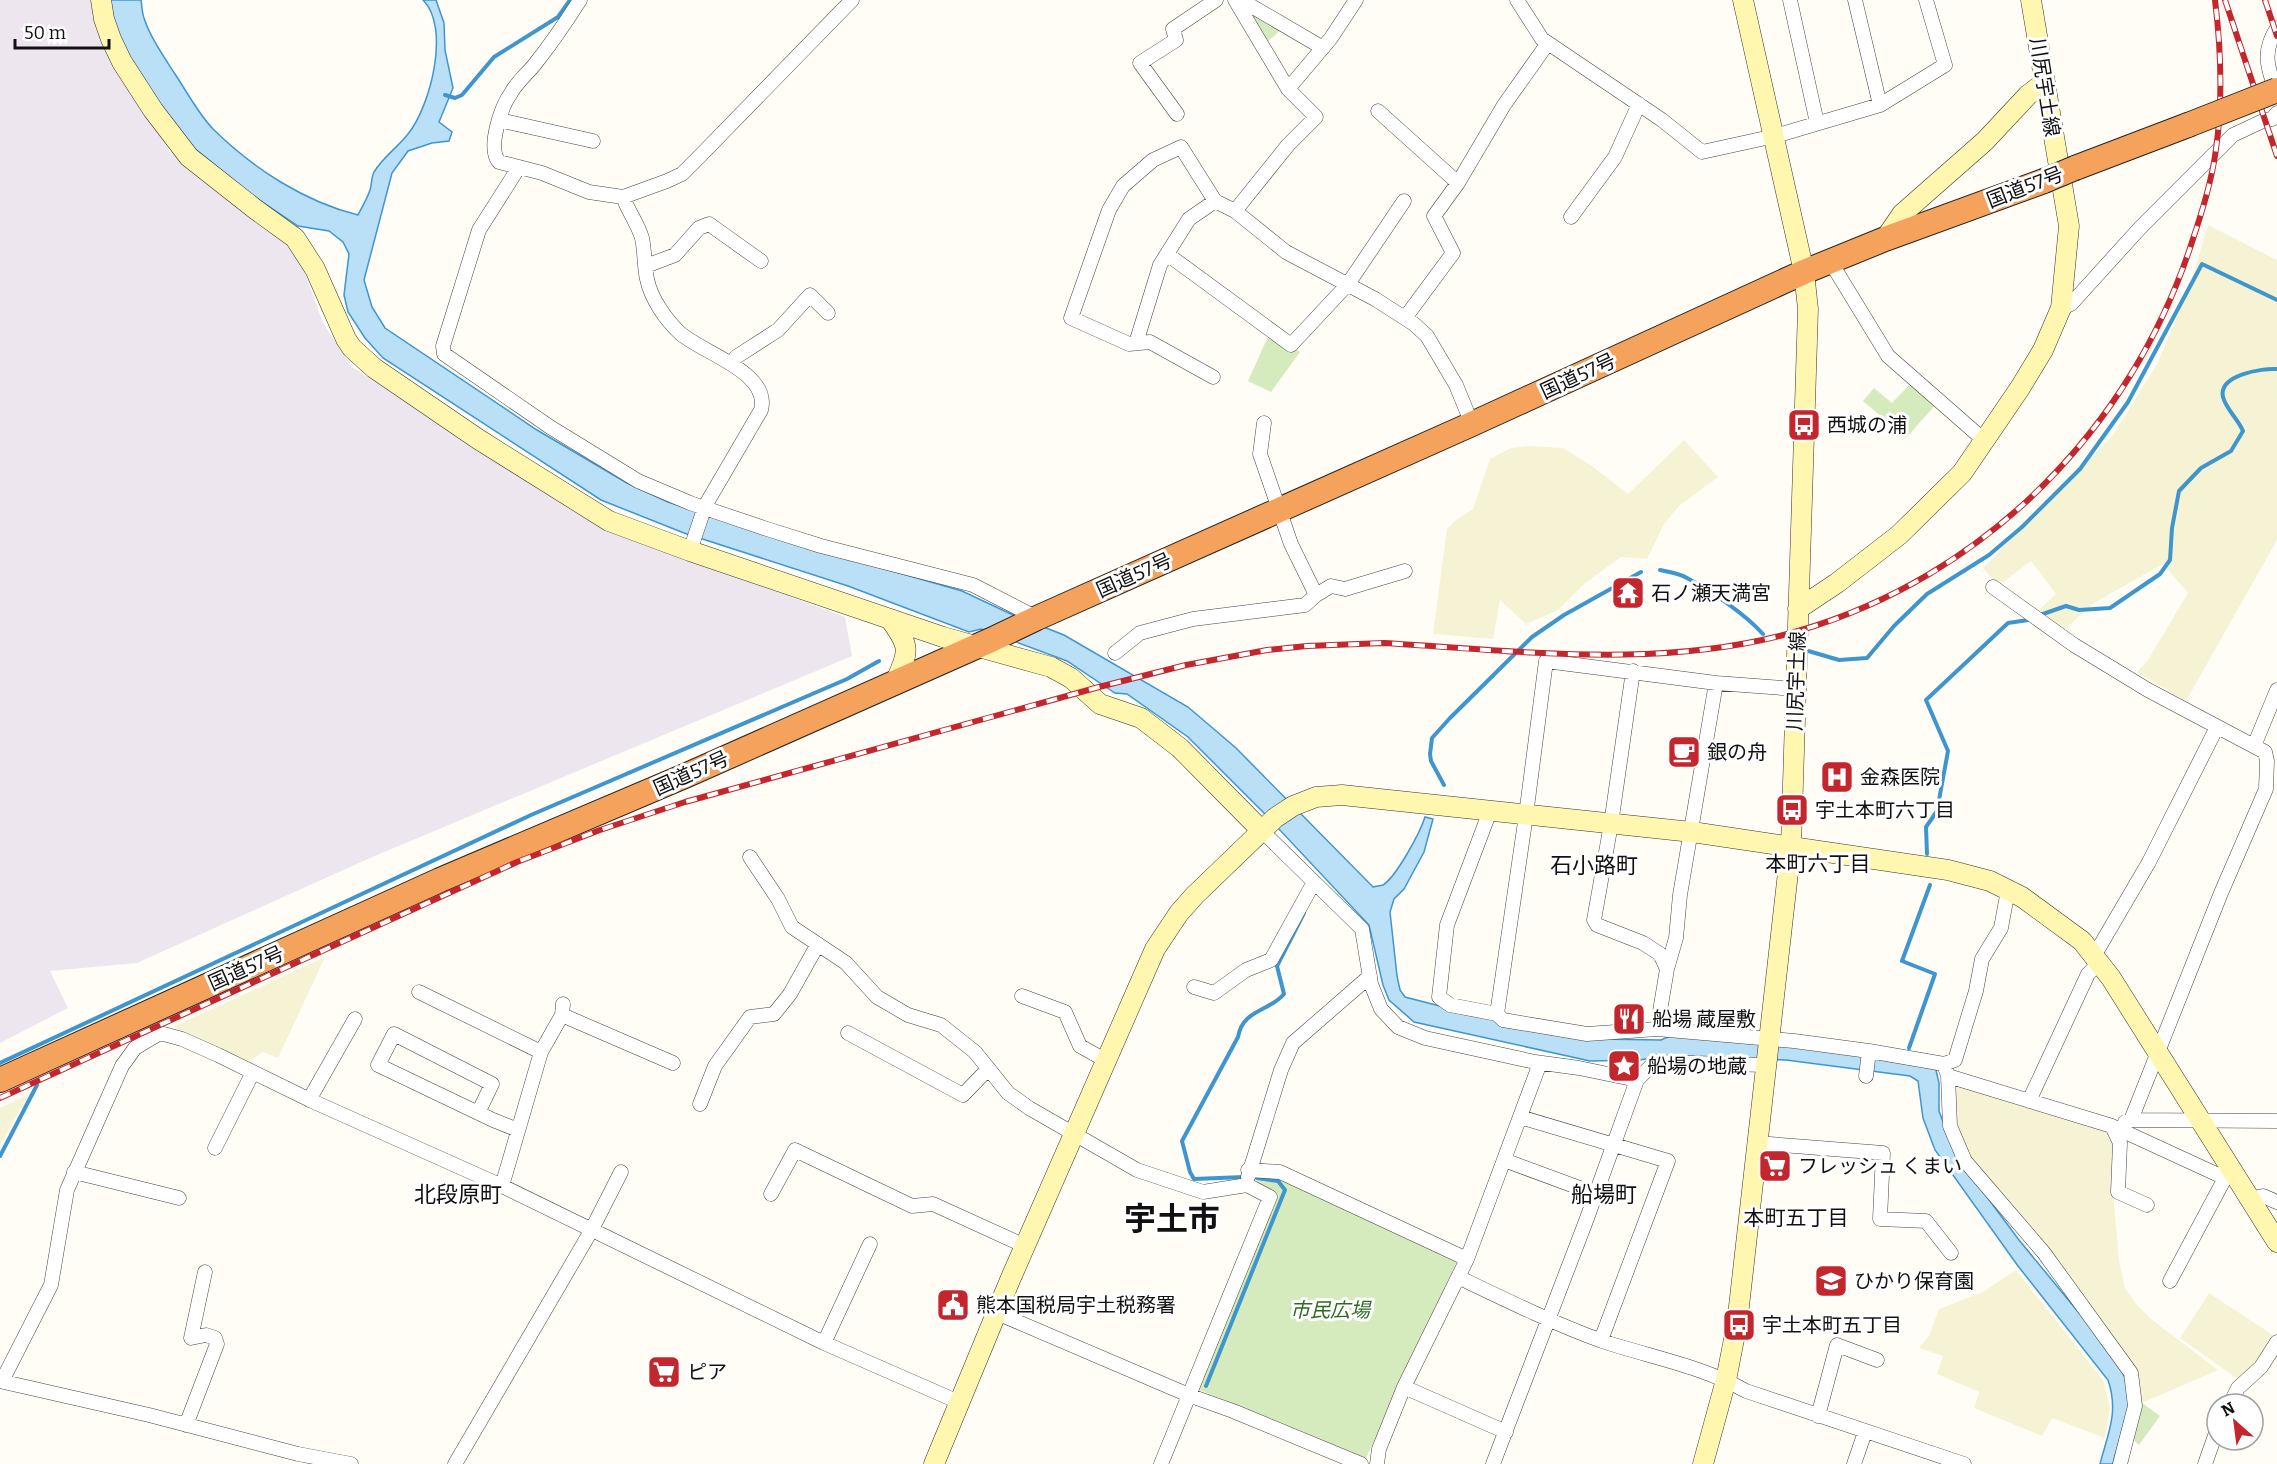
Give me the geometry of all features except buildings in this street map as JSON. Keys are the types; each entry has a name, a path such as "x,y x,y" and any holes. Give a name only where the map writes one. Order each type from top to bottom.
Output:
{"highway":[{"name":"国道57号","path":"0,1080 440,880 687,775 985,643 1804,272 1885,239 2044,181 2277,91"}],"street":[{"path":"101,0 104,19 111,39 122,62 153,110 189,157 295,237 315,269 346,339 352,348 374,368 478,440 609,521 691,547 943,637 985,643 1071,678 1100,704 1141,718 1180,748 1268,824 1314,882 1362,929 1370,976 1381,1009 1398,1027 1425,1038 1540,1063 1579,1068 1637,1080"},
{"path":"580,0 534,65 511,92 501,111 495,140 496,158 499,162 542,173 589,192 623,197 682,174 852,0"},
{"path":"1176,114 1140,63 1176,40 1173,29 1216,0"},
{"path":"1235,0 1288,89 1317,117 1287,145 1235,211"},
{"path":"1241,0 1323,48"},
{"path":"1288,89 1323,48 1356,0"},
{"path":"1517,0 1542,39 1639,104 1702,152 1775,136 1880,105 1945,65 1926,0"},
{"path":"1743,0 1804,272 1808,309 1798,609"},
{"path":"1790,0 1817,123"},
{"path":"1856,0 1880,105"},
{"name":"川尻宇土線","path":"1703,1464 1726,1380 1737,1324 1791,846 1798,609 1837,583 1899,535 1962,473 2043,350 2061,308 2069,226 2031,0"},
{"path":"2277,28 2268,43 2273,61 2270,74 2277,91"},
{"path":"1405,318 1453,253 1434,216 1458,183 1504,105 1548,43"},
{"path":"1885,239 1902,214 1985,141 2028,94 2045,82"},
{"path":"1571,217 1615,158 1639,104"},
{"path":"1378,111 1458,183"},
{"path":"2061,308 2071,304 2140,228 2233,135 2272,119 2277,113"},
{"path":"499,120 593,141"},
{"path":"1213,377 1150,342 1129,344 1071,318 1109,210 1123,186 1153,160 1181,147 1215,201 1235,211 1286,252 1348,284 1405,318 1427,336 1456,385 1472,424"},
{"path":"519,167 479,230 443,346 444,354 550,427 638,481 704,509 766,529 821,546 973,585 1037,618"},
{"path":"623,197 639,230 649,287 667,320 688,340 739,369 756,385 763,405 704,509 691,547"},
{"path":"1136,343 1160,265 1189,219 1215,201"},
{"path":"1167,254 1291,345 1348,284 1404,201"},
{"path":"646,266 675,255 699,228 709,224 761,261"},
{"path":"1830,261 1888,356 1985,441"},
{"path":"731,364 736,357 778,330 810,295 828,313"},
{"path":"1264,423 1260,454 1291,544 1316,595"},
{"path":"1115,653 1140,633 1193,619 1305,605 1331,586 1345,589 1405,571"},
{"path":"1993,586 2074,645 2148,690 2265,752 2266,789 2221,893 2131,1120"},
{"path":"890,619 904,639 907,656 895,682"},
{"path":"1497,1014 1546,661 1716,683 1796,689"},
{"path":"1633,671 1611,824 1594,920 1597,925 1643,943 1660,954 1667,969"},
{"path":"1657,1029 1667,969 1676,938 1680,895 1716,683"},
{"path":"2254,746 2277,690"},
{"path":"2029,1101 2088,974 2149,862 2217,727"},
{"path":"934,1464 1145,967 1173,922 1195,895 1268,824 1293,806 1316,797 1342,795 1692,832 1948,870 1990,881 2022,897 2082,941 2157,1052 2200,1122 2229,1176 2249,1199 2277,1242"},
{"path":"1490,811 1447,925 1440,997 1450,1005 1497,1014 1503,1020 1587,1034 1657,1029 1767,1052"},
{"path":"750,857 778,899 792,927 846,963 878,997 908,1015 941,1025 975,1052 1008,1093 1029,1108 1137,1170 1203,1192 1247,1185 1270,1197 1191,1396 1161,1464"},
{"path":"1194,987 1214,993 1246,970 1271,960 1314,882"},
{"path":"2007,890 2001,928 1982,959 1976,991 1955,1060 1946,1070 1950,1126 1965,1161 2044,1252 2131,1373 2135,1406 2120,1464"},
{"path":"700,1104 715,1066 750,1017 774,1014 790,994 818,944"},
{"path":"1247,1185 1248,1170 1281,1070 1293,1043 1370,976"},
{"path":"419,992 541,1052"},
{"path":"1022,996 1065,1012 1080,1046 1106,1060"},
{"path":"502,1186 541,1052 563,1010 673,1063"},
{"path":"309,1100 355,1019"},
{"path":"848,1032 963,1095 988,1069"},
{"path":"351,1464 298,1454 1,1381 51,1285 68,1190 122,1066 135,1048 160,1033 182,1039 309,1100 502,1186 824,1343 961,1402"},
{"path":"478,1113 492,1084 394,1034 378,1065 478,1113 518,1130"},
{"path":"1866,1076 1869,1051"},
{"path":"1493,1464 1549,1320 1637,1080 1655,1062 1767,1052 1869,1051 1946,1070 2029,1101 2112,1126 2229,1176"},
{"path":"1377,1464 1379,1449 1404,1387 1467,1259 1540,1063"},
{"path":"215,1148 253,1072"},
{"path":"1520,1117 1668,1161 1601,1340"},
{"path":"2112,1126 2131,1120 2277,1121"},
{"path":"2112,1126 2120,1143 2118,1192 2147,1205"},
{"path":"1757,1143 1883,1154 1880,1219 1926,1221 1951,1253"},
{"path":"771,1194 795,1150 912,1206 933,1204 1025,1246"},
{"path":"1504,1160 1596,1194"},
{"path":"1248,1170 1280,1172 1467,1259"},
{"path":"75,1172 179,1198"},
{"path":"455,1464 591,1231 621,1172"},
{"path":"2170,1281 2229,1176"},
{"path":"2249,1199 2263,1196 2277,1202"},
{"path":"824,1343 870,1244"},
{"path":"186,1425 217,1344 215,1338 206,1335 191,1338 205,1272"},
{"path":"1458,1277 1549,1320 1601,1340 1726,1380 1746,1391 1964,1464"},
{"path":"997,1313 1191,1396 1361,1464"},
{"path":"2236,1392 2261,1367 2277,1342"},
{"path":"1818,1416 1837,1346 1877,1359"},
{"path":"1404,1387 1506,1432"},
{"path":"1854,1464 1865,1432"}],"shaded area":[{"path":"0,0 96,0 106,42 171,154 177,152 285,242 303,268 323,323 352,367 593,522 845,617 852,656 370,858 137,963 50,971 68,1008 0,1043"},
{"path":"2208,225 2277,260 2277,540 2186,701 2137,672 2148,660 2188,593 2163,564 2094,603 2065,629 2037,612 2056,594 2031,561 1998,586 1983,568 2113,435 2157,364 2189,289"},
{"path":"1684,440 1718,477 1679,506 1664,524 1647,559 1621,557 1584,584 1558,610 1526,624 1500,600 1493,639 1433,634 1447,529 1473,509 1490,459 1511,448 1531,446 1563,448 1592,466 1628,494"},
{"path":"325,957 278,1058 263,1052 245,1064 173,1027"},
{"path":"1955,1084 2111,1131 2114,1148 2113,1191 2119,1260 2125,1288 2151,1319 2218,1370 2142,1403 2136,1374 1969,1160 1954,1124"},
{"path":"28,1095 0,1145 0,1108"},
{"path":"2016,1270 2103,1380 2110,1408 2105,1438 2052,1418 2042,1436 1974,1408 1979,1392 1937,1374 1943,1356 1919,1348 1929,1336 1939,1309 1983,1292"},
{"path":"2209,1293 2276,1337 2259,1363 2239,1380 2180,1338"}],"green space":[{"path":"1241,0 1285,26 1262,47"},
{"path":"1271,330 1300,352 1271,392 1248,381"},
{"path":"1914,380 1938,402 1906,438 1863,401 1874,388 1892,403"},
{"name":"市民広場","path":"1263,1175 1282,1178 1457,1261 1366,1458 1197,1389 1273,1196 1258,1186 1257,1179"},
{"path":"2142,1403 2160,1416 2139,1445 2128,1435 2135,1406"}],"water":[{"path":"110,0 141,0 147,25 162,54 203,117 229,144 263,171 300,193 358,215 371,188 374,172 408,134 424,106 434,67 436,29 431,13 423,0 436,0 444,23 445,50 453,88 439,122 452,132 449,141 432,143 408,151 392,173 364,280 372,307 385,328 537,430 627,483 668,502 802,545 962,591 1013,615 1064,635 1188,707 1236,748 1373,887 1383,885 1401,864 1425,817 1433,819 1424,852 1404,889 1394,899 1390,912 1397,976 1400,990 1405,997 1529,1029 1597,1039 1661,1040 1670,1036 1758,1043 1928,1063 1936,1070 1939,1083 1939,1111 1948,1135 1984,1193 2019,1240 2107,1347 2123,1374 2128,1389 2129,1404 2113,1464 2100,1464 2109,1432 2113,1402 2108,1380 2018,1266 1935,1150 1923,1118 1918,1081 1910,1076 1786,1060 1661,1056 1640,1060 1590,1061 1414,1022 1389,1000 1383,985 1369,925 1262,811 1188,737 1127,694 1115,693 1067,661 981,629 969,632 848,586 684,533 601,500 383,358 365,338 348,312 344,295 349,254 343,242 329,231 298,226 255,197 189,144 142,80 116,32"}],"waterway":[{"path":"445,95 455,98 462,95 494,57 558,17 570,0"},
{"path":"1805,650 1839,660 1867,658 1894,626 1927,594 1989,555 2022,527 2080,469 2128,402 2202,264 2277,300"},
{"path":"2040,615 2066,606 2079,610 2110,608 2160,574 2170,560 2172,528 2179,491 2201,468 2231,451 2243,431 2229,410 2223,397 2223,389 2227,383 2242,374 2277,369"},
{"path":"1660,570 1681,575 1706,589 1737,611 1763,634"},
{"path":"1444,785 1431,761 1430,754 1432,738 1450,718 1532,637 1564,615 1641,572"},
{"path":"1927,854 1926,827 1937,811 1948,751 1926,700 2008,623 2028,620"},
{"path":"0,1063 531,815 847,679 879,661"},
{"path":"1909,1048 1935,974 1902,961 1930,885"},
{"path":"1244,1177 1194,1179 1182,1141 1245,1021 1284,994 1277,966 1304,913"},
{"path":"0,1156 37,1085"},
{"path":"1206,1386 1285,1190 1278,1181 1257,1178"}],"railway":[{"path":"0,1098 517,862 600,830 685,802 1099,687 1186,665 1267,650 1307,646 1384,643 1592,655 1696,650 1747,643 1798,631 1866,606 1930,574 1989,533 2042,486 2090,433 2131,375 2165,312 2191,245 2212,173 2220,93 2219,37 2215,0"},
{"path":"2225,0 2277,156"},
{"path":"2265,0 2277,36"}],"place":[{"name":"西城の浦","path":"1804,425"},
{"name":"石ノ瀬天満宮","path":"1628,593"},
{"name":"銀の舟","path":"1684,752"},
{"name":"金森医院","path":"1837,777"},
{"name":"宇土本町六丁目","path":"1792,810"},
{"name":"船場 蔵屋敷","path":"1629,1019"},
{"name":"船場の地蔵","path":"1624,1066"},
{"name":"フレッシュ くまい","path":"1775,1166"},
{"name":"ひかり保育園","path":"1831,1281"},
{"name":"熊本国税局宇土税務署","path":"953,1305"},
{"name":"宇土本町五丁目","path":"1739,1325"},
{"name":"ピア","path":"664,1372"}],"district":[{"name":"本町六丁目","path":"1818,864"},
{"name":"石小路町","path":"1594,865"},
{"name":"北段原町","path":"458,1194"},
{"name":"船場町","path":"1604,1194"},
{"name":"本町五丁目","path":"1796,1218"},
{"name":"宇土市","path":"1172,1219"}]}
